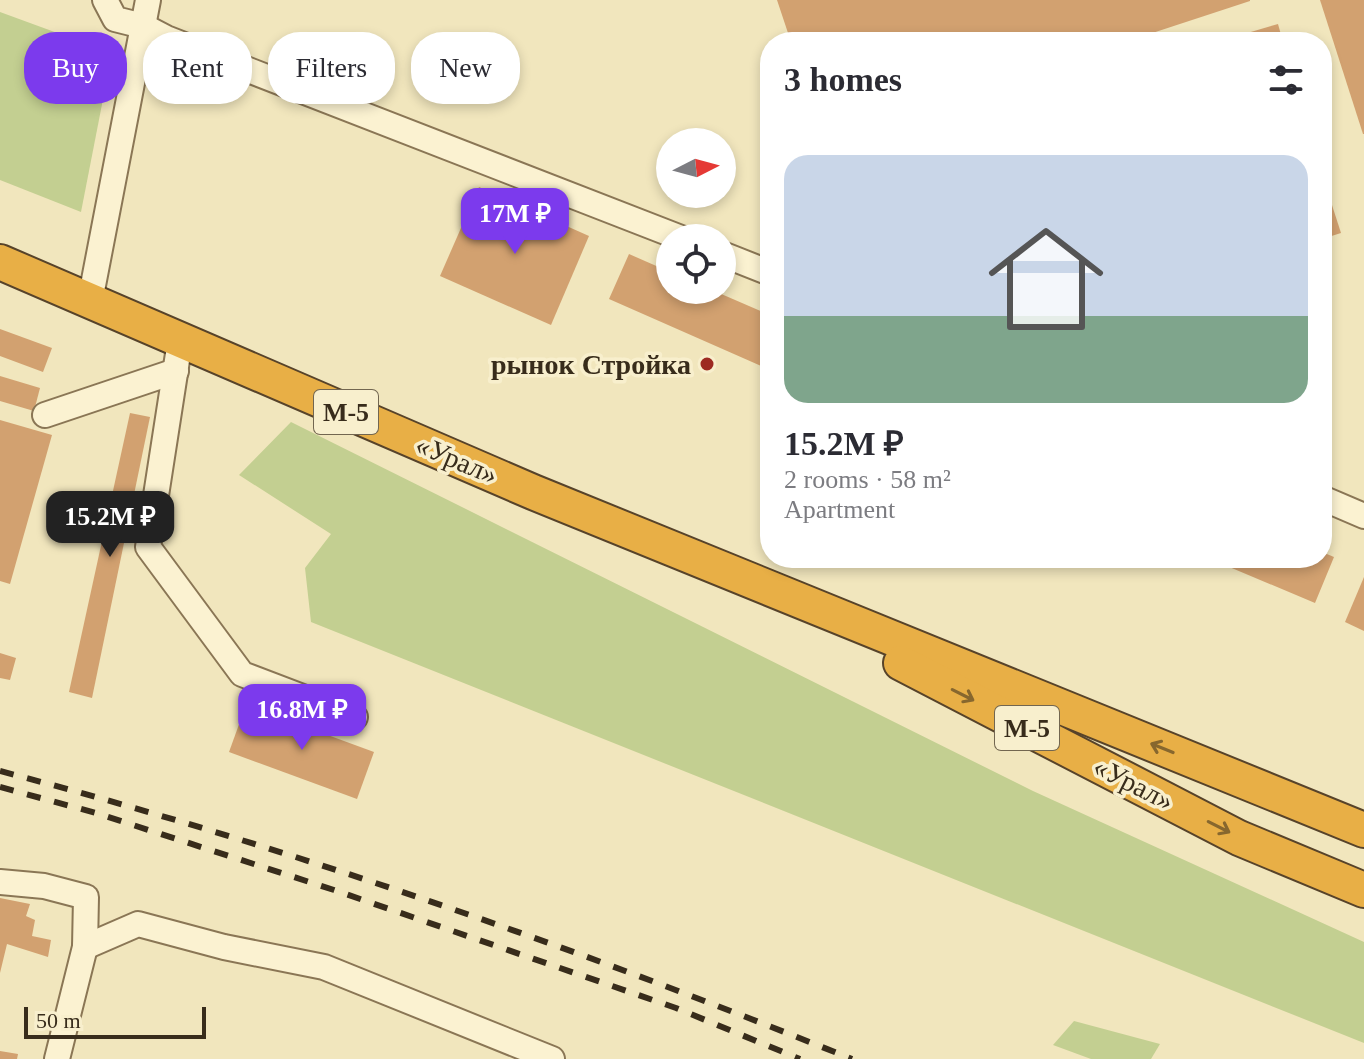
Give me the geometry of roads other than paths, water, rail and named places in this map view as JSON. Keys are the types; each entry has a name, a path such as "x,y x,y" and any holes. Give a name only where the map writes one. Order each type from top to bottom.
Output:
{"highway":[{"name":"«Урал»","path":"0,262 90,301 178,356 533,492 1364,830"},
{"name":"«Урал»","path":"694,557 1239,838 1364,890"}],"street":[{"path":"105,0 115,19 143,26 166,38 656,228"},
{"path":"90,301 148,0"},
{"path":"736,260 760,269"},
{"path":"45,415 178,356"},
{"path":"178,356 148,547 242,674 355,717"},
{"path":"1332,502 1364,516"},
{"path":"0,882 44,886 86,897 85,947 57,1059"},
{"path":"85,947 138,924 224,947 324,967 552,1059"}],"railway":[{"path":"0,771 324,866 642,977 852,1059"},
{"path":"0,787 96,813 334,890 676,1008 800,1059"}],"place":[{"name":"рынок Стройка","path":"707,364"}]}
